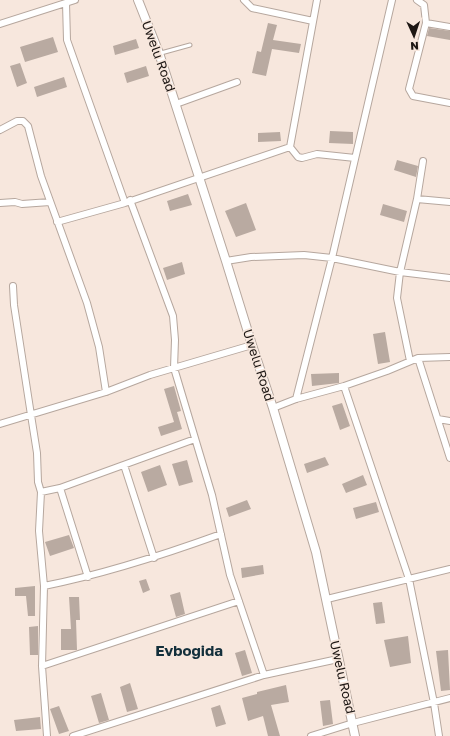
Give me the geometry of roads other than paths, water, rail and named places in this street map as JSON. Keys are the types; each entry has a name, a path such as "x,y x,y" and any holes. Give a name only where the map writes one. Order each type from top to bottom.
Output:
{"street":[{"name":"Uwelu Road","path":"138,0 159,53 200,178 273,408 316,552 355,736"},
{"path":"244,0 252,8 313,21"},
{"path":"316,0 290,147 298,157 302,158 317,154 355,158"},
{"path":"296,399 332,258 392,0"},
{"path":"417,0 424,5 426,23 410,89 413,96 450,104"},
{"path":"0,24 71,1 67,40 173,316 175,340 174,368 212,495 230,575 264,675"},
{"path":"426,23 450,27"},
{"path":"176,104 237,82"},
{"path":"0,130 16,122 23,121 28,126 50,202 87,303 99,347 106,392"},
{"path":"57,222 200,178 290,147"},
{"path":"410,361 397,298 400,272 417,199 423,161"},
{"path":"417,199 450,202"},
{"path":"0,203 15,202 22,204 50,202"},
{"path":"226,261 251,257 304,254 332,258 400,272 450,278"},
{"path":"13,286 14,305 32,415 38,482 41,492 39,531 44,586 42,666 47,736"},
{"path":"0,424 106,392 174,368 252,345"},
{"path":"273,408 296,399 344,386 418,358 450,357"},
{"path":"418,358 450,458"},
{"path":"344,386 409,579 434,703 439,736"},
{"path":"438,419 450,421"},
{"path":"41,492 60,488 195,439"},
{"path":"124,465 154,558"},
{"path":"60,488 88,577"},
{"path":"44,586 88,577 154,558 221,534"},
{"path":"327,599 450,570"},
{"path":"42,666 239,601"},
{"path":"73,736 264,675 338,659"},
{"path":"311,736 353,723 450,698"}],"lane":[{"path":"159,53 190,45"}],"district":[{"name":"Evbogida","path":"189,651"}]}
